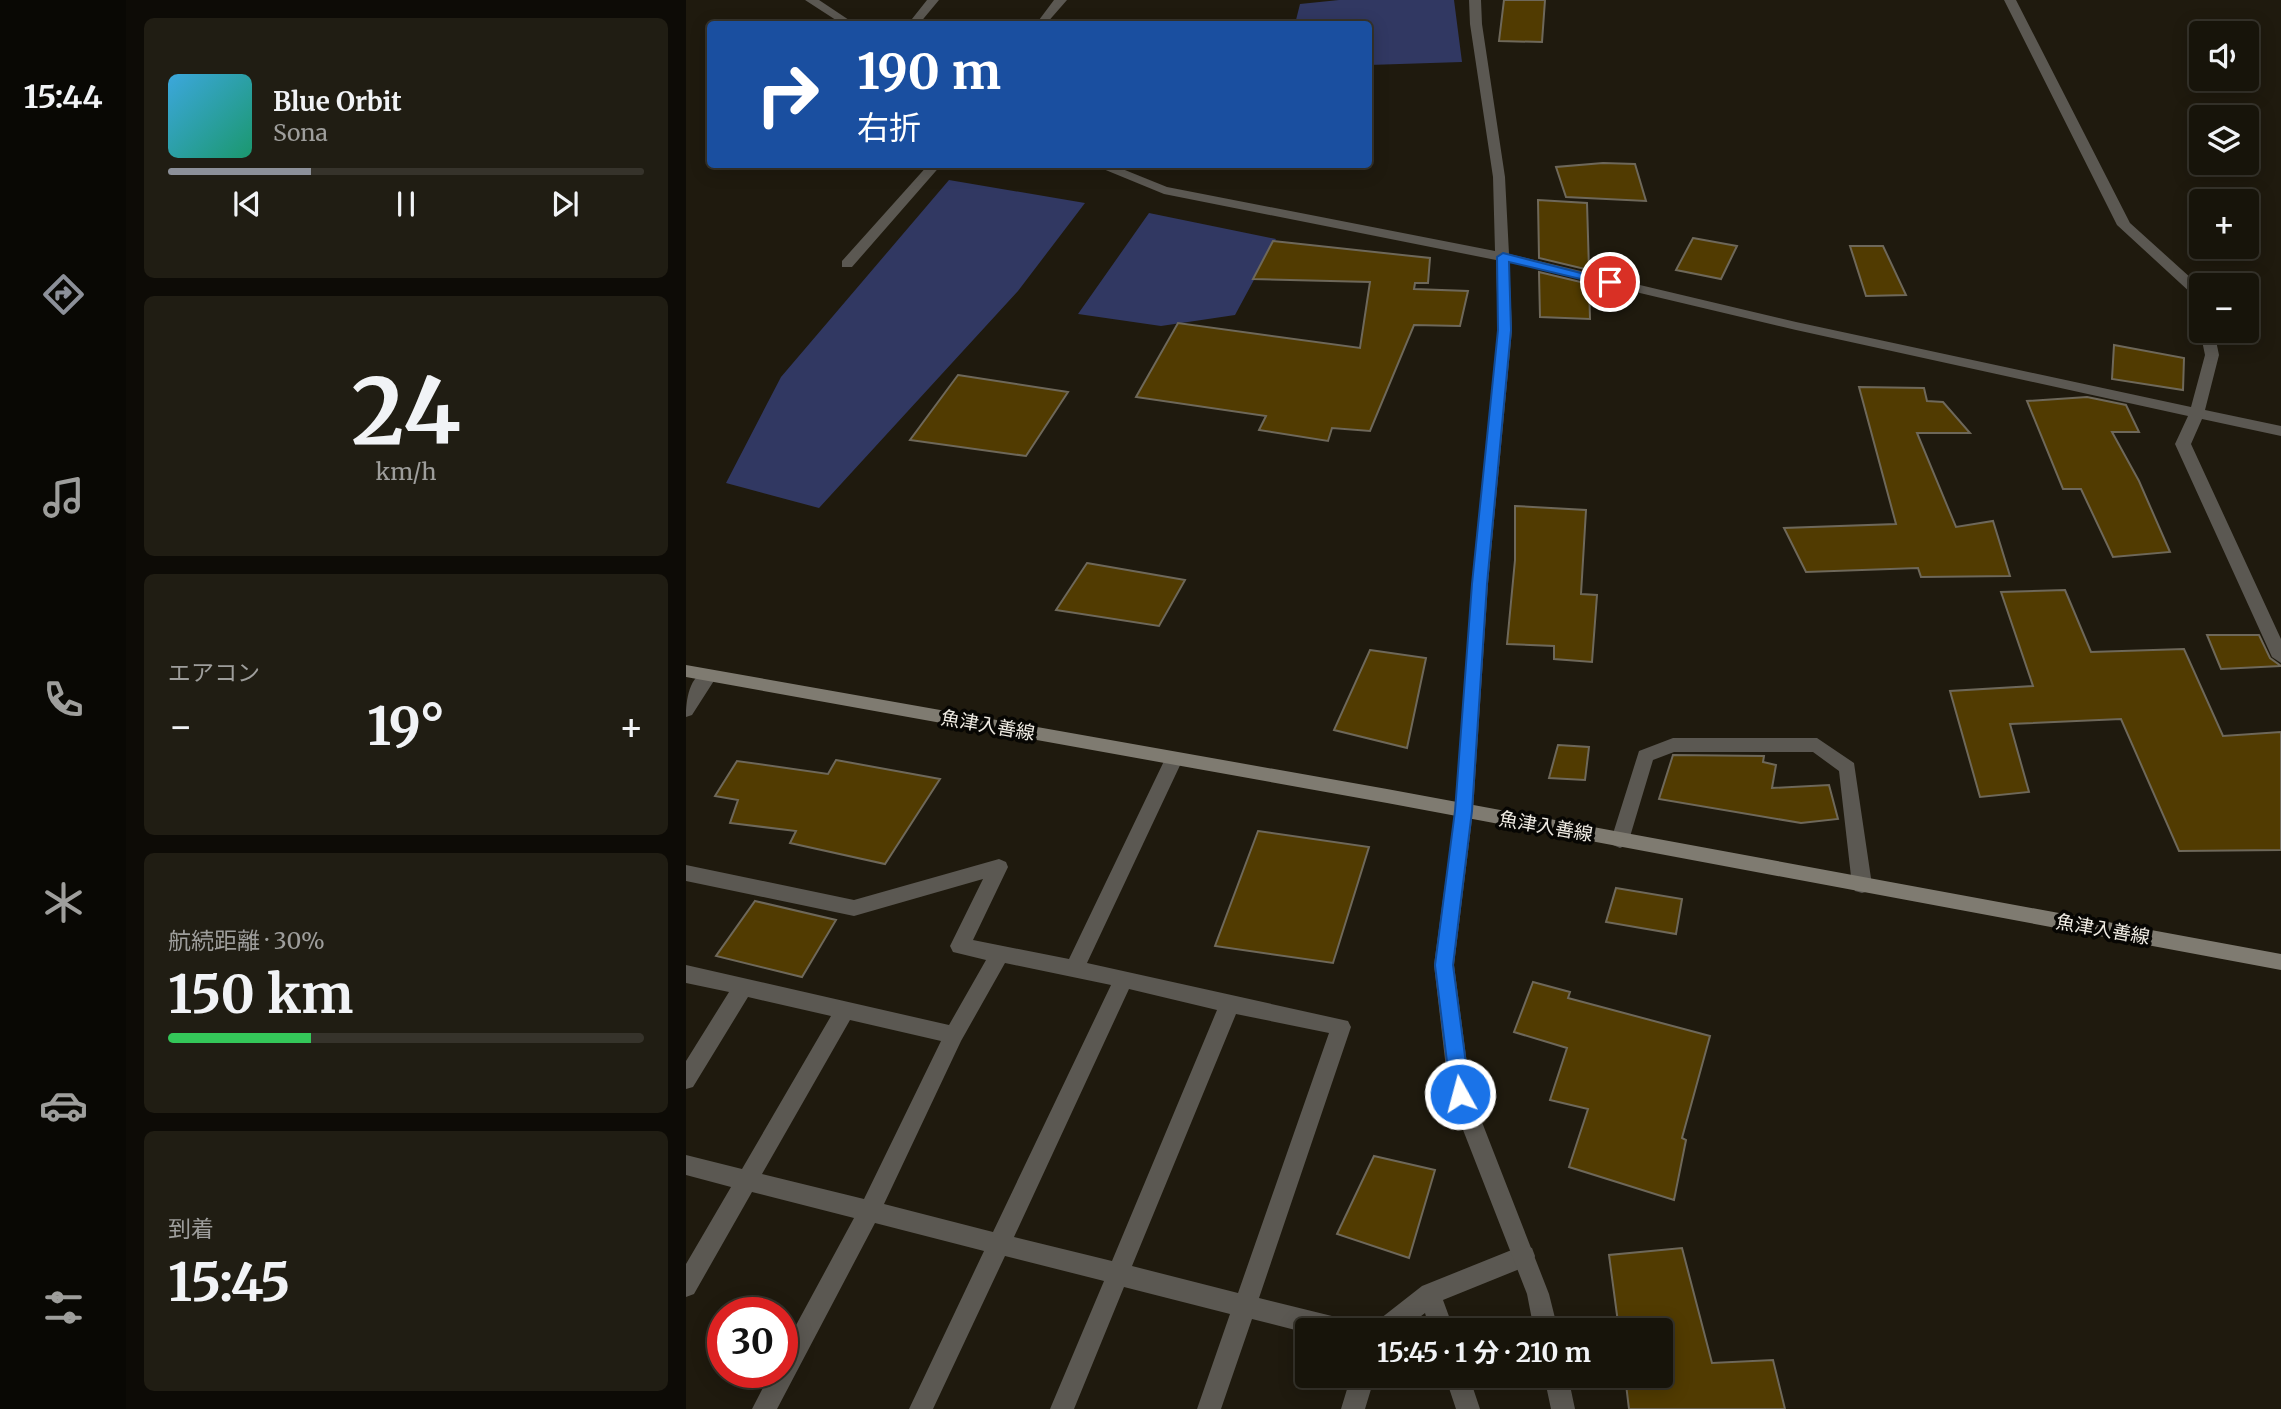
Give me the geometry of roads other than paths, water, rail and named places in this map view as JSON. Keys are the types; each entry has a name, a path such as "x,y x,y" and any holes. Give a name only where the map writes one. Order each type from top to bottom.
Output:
{"main road":[{"name":"魚津入善線","path":"686,671 2281,962"}],"street":[{"path":"811,0 844,21"},
{"path":"916,21 933,0"},
{"path":"1043,21 1061,0"},
{"path":"1475,0 1499,177 1505,330 1480,584 1464,811 1444,965 1460,1094 1524,1256 1543,1318"},
{"path":"2010,0 2124,225 2189,284"},
{"path":"847,264 932,168"},
{"path":"1107,168 1164,190 1503,257 1796,326 2281,431"},
{"path":"2210,343 2212,355 2197,412 2183,444 2281,657"},
{"path":"686,710 708,676"},
{"path":"1620,840 1645,756 1673,745 1817,745 1847,768 1862,885"},
{"path":"1074,969 1174,759"},
{"path":"686,873 854,908 999,867 960,946 1341,1027 1209,1409"},
{"path":"764,1409 870,1211 954,1035 1000,954"},
{"path":"686,974 954,1035"},
{"path":"921,1409 1124,979"},
{"path":"686,1080 743,987"},
{"path":"1062,1409 1230,1004"},
{"path":"686,1286 845,1010"},
{"path":"686,1165 1295,1319"},
{"path":"1399,1318 1430,1294 1524,1256"},
{"path":"1430,1294 1438,1318"},
{"path":"1353,1409 1359,1388"},
{"path":"1461,1388 1468,1409"},
{"path":"1559,1388 1563,1409"}]}
